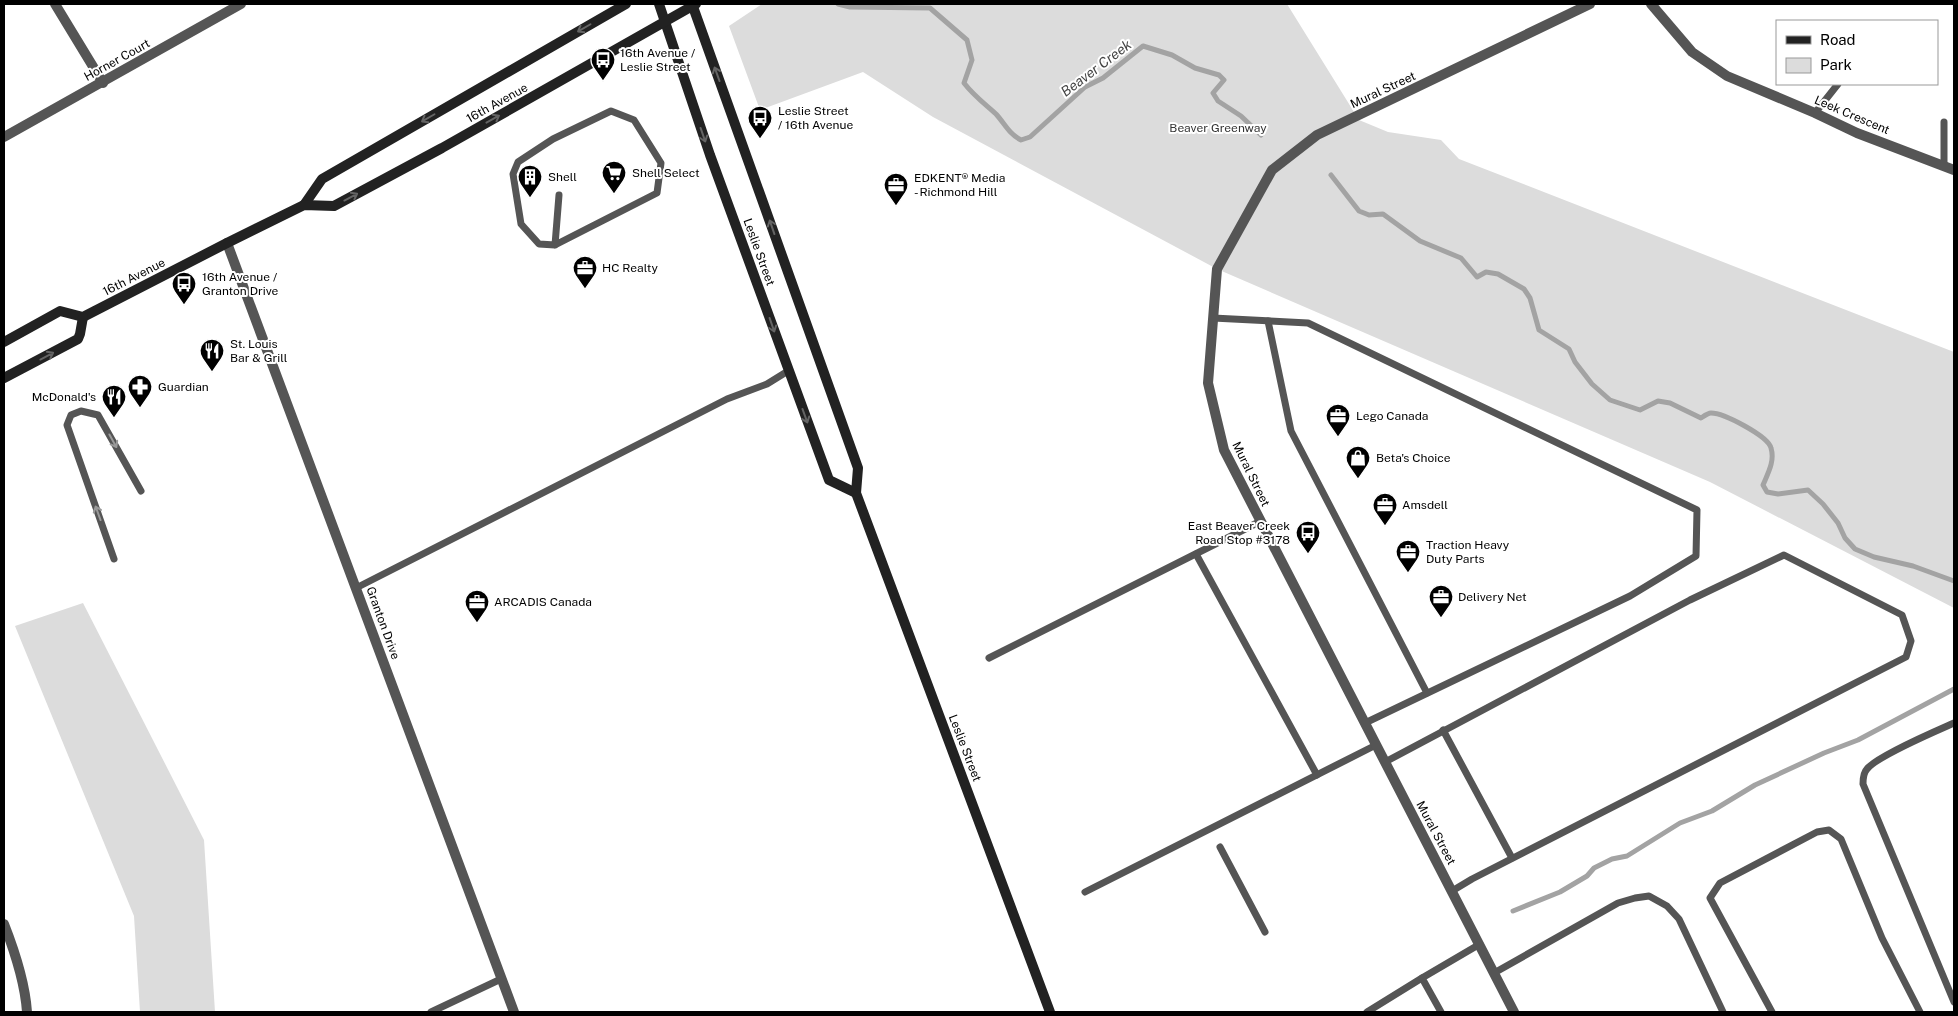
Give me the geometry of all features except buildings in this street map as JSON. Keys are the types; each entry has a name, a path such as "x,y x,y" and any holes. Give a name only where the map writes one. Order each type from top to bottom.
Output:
{"main road":[{"name":"16th Avenue","path":"304,205 322,180 626,4"},
{"name":"Leslie Street","path":"659,4 710,155 828,480 856,493"},
{"name":"16th Avenue","path":"83,317 304,205 334,206 442,148 665,22 693,4"},
{"name":"Leslie Street","path":"693,4 858,468 856,493 1050,1012"},
{"path":"4,342 60,311 83,317 78,339 4,378"}],"street":[{"path":"55,4 103,82"},
{"name":"Horner Court","path":"4,137 241,4"},
{"name":"Mural Street","path":"1514,1012 1224,450 1208,383 1217,269 1272,170 1318,135 1590,4"},
{"name":"Leek Crescent","path":"1651,4 1692,52 1727,76 1857,133 1949,168"},
{"name":"Granton Drive","path":"226,243 514,1012"},
{"path":"4,924 19,968 26,997 27,1012"}],"lane":[{"path":"1815,113 1837,85"},
{"path":"611,111 634,120 661,163 657,192 555,244 539,244 521,224 513,174 518,162 553,139 611,111"},
{"path":"1944,122 1949,168"},
{"path":"555,244 559,195"},
{"path":"1213,318 1308,323 1697,510 1696,556 1630,596 1365,723"},
{"path":"1268,321 1291,431 1427,693"},
{"path":"356,588 727,398 767,384 788,371"},
{"path":"114,559 67,425 71,415 81,411 98,415 141,491"},
{"path":"989,658 1261,521"},
{"path":"1196,554 1317,775"},
{"path":"1385,762 1690,600 1784,555 1902,615 1911,641 1906,657 1512,858 1452,891"},
{"path":"1954,723 1881,758 1867,768 1863,784 1954,1002"},
{"path":"1443,730 1512,858"},
{"path":"1085,892 1376,745"},
{"path":"1772,1012 1710,898 1720,883 1817,832 1829,830 1837,834 1841,839 1882,938 1920,1012"},
{"path":"1220,847 1265,932"},
{"path":"1494,973 1618,903 1649,896 1667,906 1679,919 1723,1012"},
{"path":"1367,1012 1480,944"},
{"path":"1422,978 1441,1012"},
{"path":"431,1012 501,979"}],"green space":[{"name":"Beaver Greenway","path":"762,4 1287,4 1359,120 1388,132 1441,140 1459,159 1954,352 1954,608 1710,482 1217,269 933,117 863,72 760,110 729,26"},
{"path":"83,603 204,840 215,1012 140,1012 134,916 15,626"}],"waterway":[{"name":"Beaver Creek","path":"838,4 850,7 930,8 967,40 972,60 964,83 996,114 1010,132 1021,140 1030,137 1085,87 1103,78 1143,46 1172,55 1195,68 1219,75 1224,80 1213,93 1218,101 1241,116 1261,135"},
{"name":"Beaver Creek","path":"1331,175 1359,211 1369,215 1383,214 1420,241 1461,258 1477,277 1486,272 1498,274 1524,289 1530,298 1539,330 1569,349 1575,362 1592,384 1610,400 1640,410 1658,401 1670,403 1701,418 1710,413 1717,414 1745,426 1762,437 1771,448 1772,462 1763,485 1767,492 1778,494 1808,490 1823,504 1838,523 1845,538 1855,549 1874,557 1913,566 1954,581"},
{"path":"1513,911 1560,892 1587,876 1594,868 1612,859 1627,856 1680,823 1712,811 1755,785 1824,753 1858,740 1954,689"}],"place":[{"name":"16th Avenue / Leslie Street","path":"603,81"},
{"name":"Leslie Street / 16th Avenue","path":"760,139"},
{"name":"Shell Select","path":"614,194"},
{"name":"Shell","path":"530,198"},
{"name":"EDKENT® Media - Richmond Hill","path":"896,206"},
{"name":"HC Realty","path":"585,289"},
{"name":"16th Avenue / Granton Drive","path":"184,305"},
{"name":"St. Louis Bar & Grill","path":"212,372"},
{"name":"Guardian","path":"140,408"},
{"name":"McDonald's","path":"114,418"},
{"name":"Lego Canada","path":"1338,437"},
{"name":"Beta's Choice","path":"1358,479"},
{"name":"Amsdell","path":"1385,526"},
{"name":"East Beaver Creek Road Stop #3178","path":"1308,554"},
{"name":"Traction Heavy Duty Parts","path":"1408,573"},
{"name":"Delivery Net","path":"1441,618"},
{"name":"ARCADIS Canada","path":"477,623"}]}
